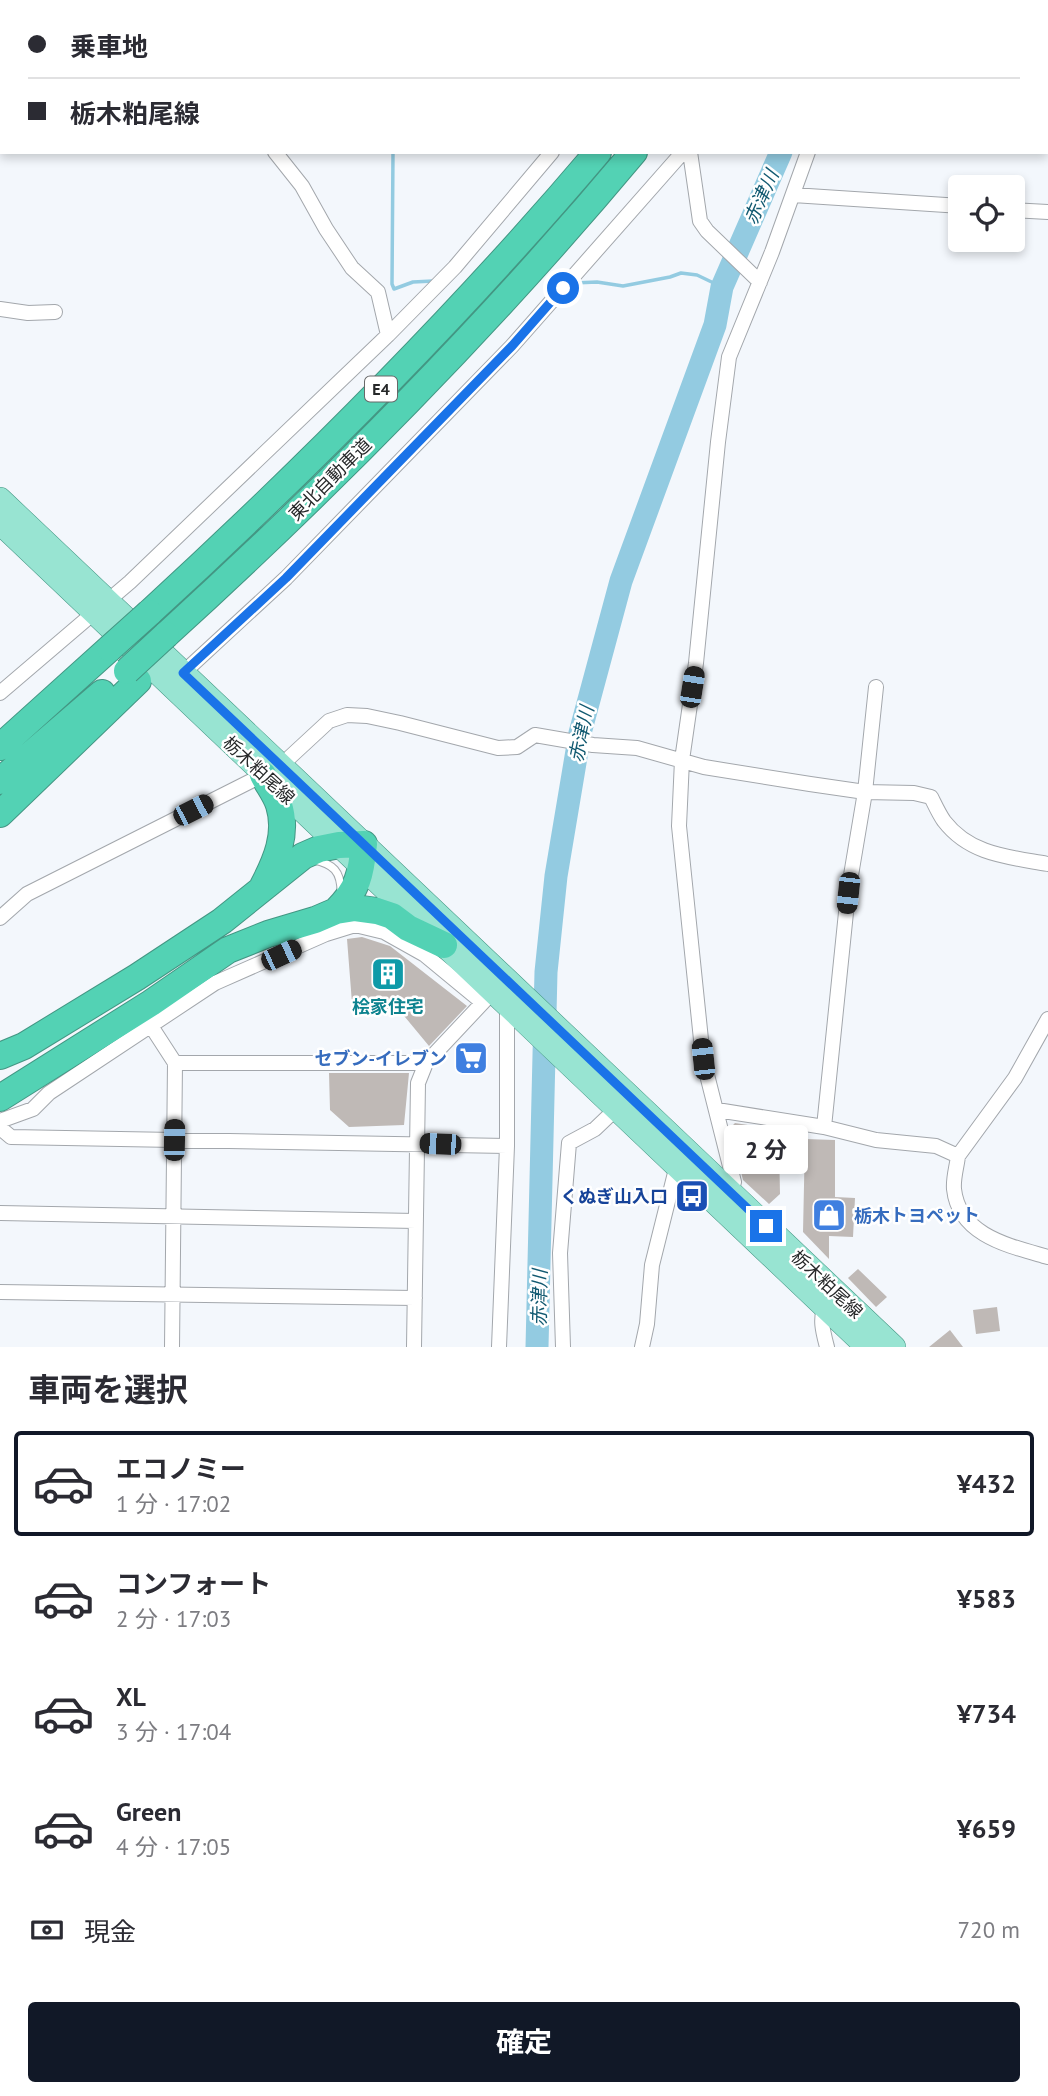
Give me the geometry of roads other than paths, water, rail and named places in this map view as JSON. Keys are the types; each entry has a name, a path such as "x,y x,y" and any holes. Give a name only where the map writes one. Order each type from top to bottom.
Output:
{"highway":[{"name":"東北自動車道","path":"0,747 149,613 309,462 414,356 596,154"},
{"name":"東北自動車道","path":"0,780 132,676 171,640 228,579 432,377 542,258 632,154"},
{"path":"0,814 132,676"},
{"path":"260,891 275,862 282,838 272,769"},
{"path":"0,1056 24,1046 138,977 211,928 303,856 319,849 355,852 359,880 349,898 336,911"},
{"path":"0,1098 151,1003 228,950 268,934 336,911 355,908 392,916 408,928 444,945"},
{"path":"0,1070 29,1054 51,1029"},
{"path":"0,1084 64,1057"}],"main road":[{"name":"栃木粕尾線","path":"0,499 101,606 504,997"},
{"name":"栃木粕尾線","path":"0,523 183,673 272,769"},
{"name":"栃木粕尾線","path":"355,852 444,945 504,997"},
{"path":"504,997 578,1059"},
{"name":"栃木粕尾線","path":"578,1059 617,1108 677,1165 725,1199"},
{"name":"栃木粕尾線","path":"578,1059 829,1299 894,1347"},
{"name":"栃木粕尾線","path":"829,1299 867,1347"}],"street":[{"path":"277,154 302,186 352,268 378,292 388,335"},
{"path":"0,693 130,582 388,335 455,267 550,154"},
{"path":"183,673 286,578 512,346 680,154"},
{"path":"690,154 700,220 707,231 760,282"},
{"path":"725,1199 734,1182 703,1059 679,826 681,760 696,663 719,430 729,357 807,154"},
{"path":"793,195 948,205"},
{"path":"1025,211 1048,212"},
{"path":"0,309 28,313 55,312"},
{"path":"824,1127 848,893 865,792 876,687"},
{"path":"0,918 27,894 272,769 289,758 329,721 347,715 400,723 498,748 517,747 535,735 593,745 637,748 704,767 865,792 914,793 931,797 945,821 971,846 991,853 1048,864"},
{"path":"0,1121 33,1109 49,1093 215,983 326,934 355,925 384,932 504,997"},
{"path":"414,1347 418,1083 426,1063 504,997"},
{"path":"499,1347 507,1146 504,997"},
{"path":"1048,1019 1015,1078 958,1156 954,1187 960,1212 977,1230 1007,1246 1048,1257"},
{"path":"151,1026 175,1063 172,1347"},
{"path":"175,1063 426,1063"},
{"path":"563,1347 560,1253 569,1143 595,1129 617,1108"},
{"path":"717,1110 824,1127 876,1139 936,1146 958,1156"},
{"path":"0,1128 11,1137 507,1146"},
{"path":"642,1347 648,1324 652,1265 677,1165"},
{"path":"0,1213 416,1221"},
{"path":"0,1292 415,1298"},
{"path":"827,1347 821,1325 829,1299"}],"lane":[{"path":"293,865 312,860 326,862 334,868 342,888 336,911"}],"waterway":[{"path":"393,154 392,284 394,289 413,282 433,281"},
{"name":"赤津川","path":"537,1347 546,972 556,876 580,733 621,581 715,325 722,287 780,154"},
{"path":"574,283 597,282 623,286 681,273 697,275 722,287"}],"place":[{"name":"桧家住宅","path":"388,974"},
{"name":"セブン-イレブン","path":"471,1058"},
{"name":"くぬぎ山入口","path":"692,1196"},
{"name":"栃木トヨペット","path":"829,1215"}]}
